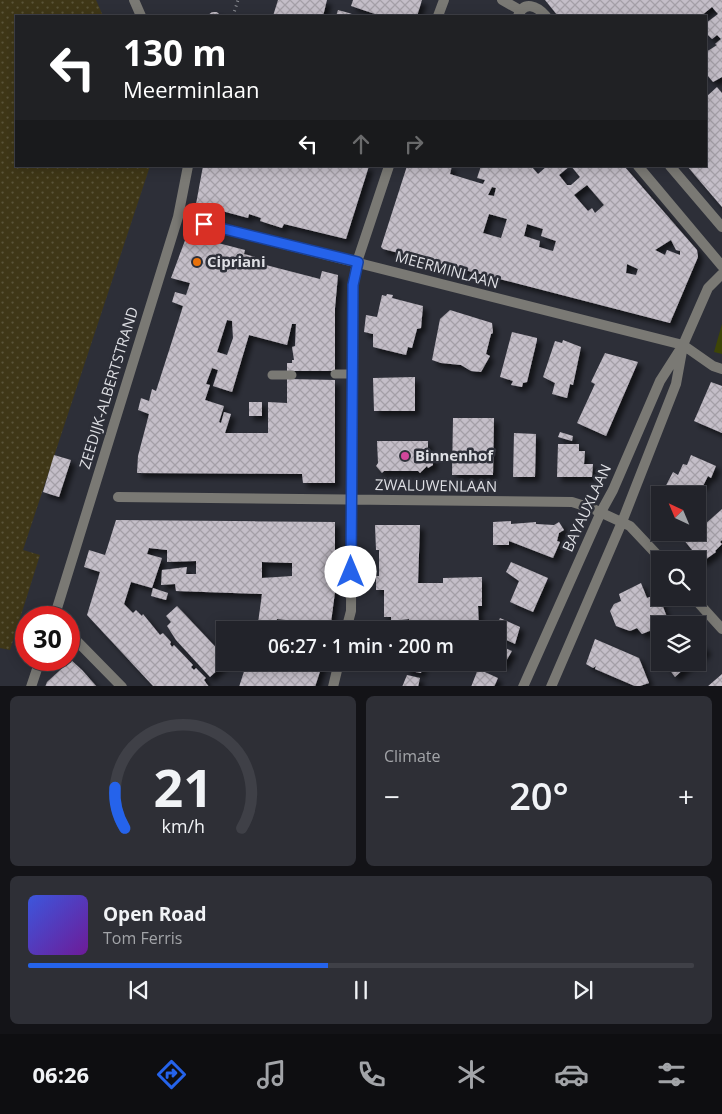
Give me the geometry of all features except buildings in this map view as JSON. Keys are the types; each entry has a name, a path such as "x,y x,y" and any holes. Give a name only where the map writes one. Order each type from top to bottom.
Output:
{"street":[{"path":"134,0 141,15"},
{"path":"438,15 444,0"},
{"path":"502,0 519,13 531,5 538,7 545,15"},
{"name":"ZEEDIJK-ALBERTSTRAND","path":"58,606 178,217 188,167"},
{"path":"348,621 351,611 353,285 358,262 389,167"},
{"path":"639,167 722,266"},
{"path":"671,167 722,227"},
{"name":"MEERMINLAAN","path":"204,224 683,345"},
{"name":"BAYAUXLAAN","path":"523,686 601,512 613,490 660,381 683,345 708,288 722,274"},
{"path":"683,345 713,366 722,369"},
{"name":"BAYAUXLAAN","path":"550,686 622,522 676,384 683,345"},
{"name":"ZWALUWENLAAN","path":"118,497 572,502 622,522 637,532 654,551"},
{"path":"701,606 722,629"},
{"path":"80,644 122,686"},
{"path":"31,686 36,671"},
{"path":"333,686 337,671"}],"lane":[{"path":"335,374 353,374"},
{"path":"272,375 292,375"}],"path":[{"path":"233,15 238,0"}],"green space":[{"path":"722,324 722,354 714,352"}],"sand":[{"path":"0,0 96,0 103,15 15,15 15,167 150,167 23,550 40,555 24,606 15,606 15,634 10,650 0,648"}],"place":[{"name":"Cipriani","path":"197,262"},
{"name":"Binnenhof","path":"405,456"}],"route":[{"path":"204,224 358,262 353,285 351,572"}]}
